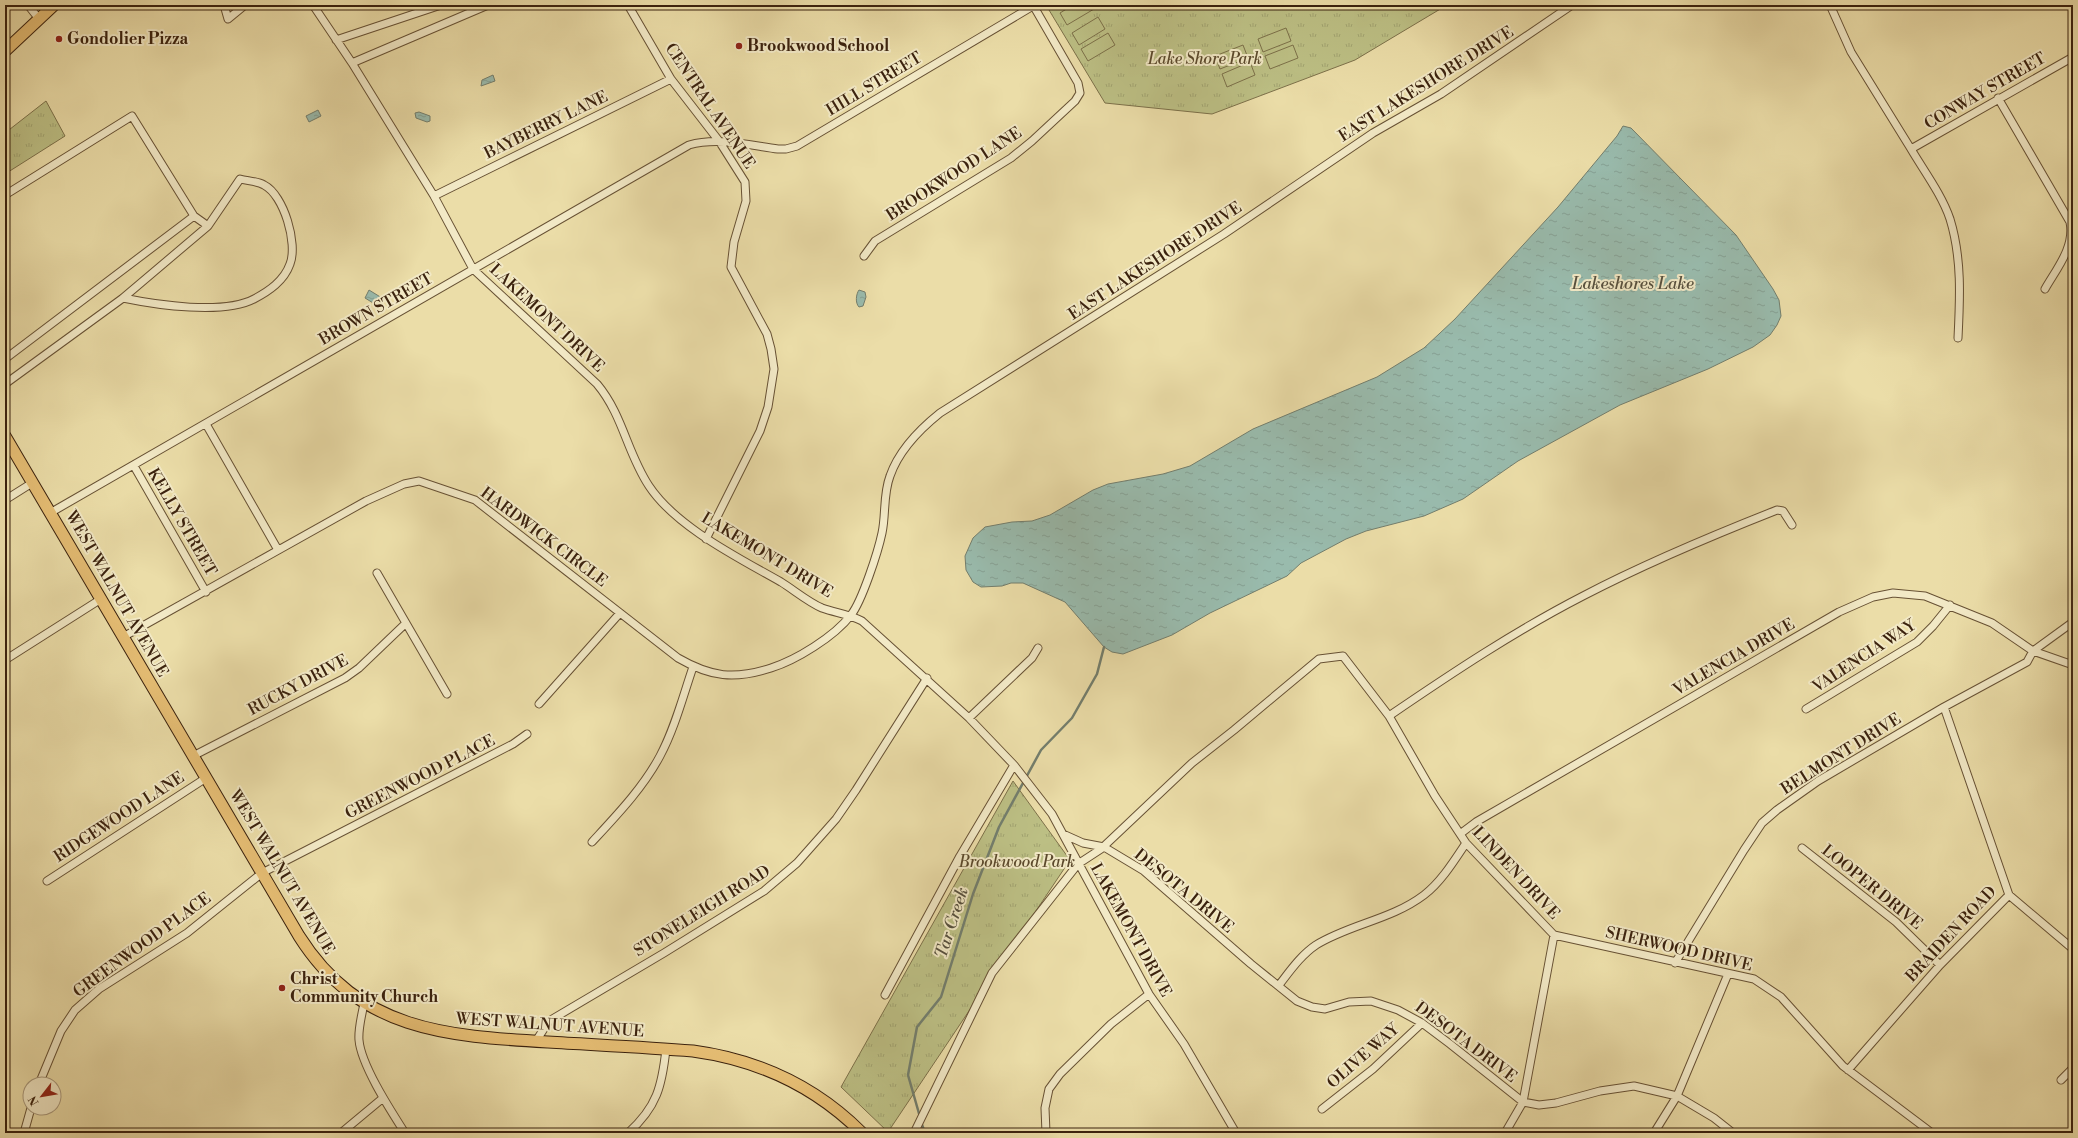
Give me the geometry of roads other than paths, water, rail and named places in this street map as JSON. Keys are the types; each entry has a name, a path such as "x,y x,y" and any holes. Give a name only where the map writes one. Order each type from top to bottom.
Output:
{"main road":[{"path":"5,52 54,5"},
{"name":"WEST WALNUT AVENUE","path":"5,436 311,955 327,974 364,1003 409,1024 456,1035 720,1054 771,1070 818,1095 849,1120 862,1133"}],"street":[{"path":"28,5 39,19"},
{"path":"224,5 228,19 245,5"},
{"name":"LAKEMONT DRIVE","path":"313,5 352,63 434,196 473,269 597,384 608,397 649,487 662,502 706,539 822,608 851,615 862,620 969,718 1014,765 1052,814 1149,994 1184,1044 1236,1133"},
{"path":"336,40 442,5"},
{"path":"352,63 488,5"},
{"name":"CENTRAL AVENUE","path":"628,5 671,79 719,141 745,182 747,190 746,201 734,242 731,267 767,334 774,369 768,407 760,431 706,539"},
{"name":"EAST LAKESHORE DRIVE","path":"851,615 859,602 882,533 890,476 912,439 926,424 940,413 1224,234 1373,133 1441,94 1572,5"},
{"path":"1830,5 1851,52 1911,149 1949,218 1955,240 1961,286 1958,338"},
{"name":"BROOKWOOD LANE","path":"864,256 875,241 1011,158 1032,141 1075,101 1080,93 1078,83 1033,6"},
{"name":"HILL STREET","path":"719,141 778,149 786,149 797,146 1033,6"},
{"name":"CONWAY STREET","path":"1911,149 1998,98 2073,57"},
{"name":"BAYBERRY LANE","path":"434,196 671,79"},
{"path":"1998,98 2070,222 2072,233 2067,252 2045,289"},
{"path":"5,195 132,116 194,216 208,226"},
{"name":"BROWN STREET","path":"50,513 689,146 702,142 719,141"},
{"path":"5,384 123,298 208,226 240,179 264,185 279,201 286,214 292,247 291,264 279,283 253,299 224,308 149,303 123,298"},
{"path":"5,359 194,216"},
{"path":"206,424 278,550"},
{"name":"KELLY STREET","path":"134,466 206,592"},
{"name":"HARDWICK CIRCLE","path":"123,637 206,592 366,501 404,484 419,481 475,500 678,658 693,667 706,672 727,676 746,675 781,665 820,642 842,626 851,615"},
{"path":"5,500 32,483"},
{"path":"1389,716 1456,669 1582,596 1645,565 1777,510 1783,510 1792,525"},
{"path":"377,573 405,624 447,694"},
{"name":"VALENCIA DRIVE","path":"1460,834 1476,822 1839,612 1873,597 1893,593 1925,596 1950,605 1992,624 2033,651 2073,665"},
{"path":"5,660 101,599"},
{"name":"VALENCIA WAY","path":"1806,709 1917,642 1933,626 1950,605"},
{"path":"539,704 620,613"},
{"name":"BELMONT DRIVE","path":"1674,963 1762,823 1818,781 1944,707 2027,662 2033,651 2073,622"},
{"name":"RUCKY DRIVE","path":"194,756 345,678 359,668 405,624"},
{"path":"969,718 1032,658 1038,648"},
{"name":"LINDEN DRIVE","path":"1104,847 1192,763 1319,659 1343,656 1389,716 1435,796 1466,843 1554,935 1523,1102 1505,1133"},
{"path":"592,842 623,808 650,774 661,755 693,667"},
{"name":"STONELEIGH ROAD","path":"536,1041 549,1021 753,898 779,879 797,863 836,819 927,678"},
{"name":"BRAIDEN ROAD","path":"1848,1070 1940,964 2009,895 1944,707"},
{"name":"GREENWOOD PLACE","path":"42,1076 52,1048 75,1010 99,988 186,933 262,873 513,744 528,734"},
{"path":"884,995 960,856 1014,765"},
{"name":"RIDGEWOOD LANE","path":"47,881 206,778"},
{"path":"1061,832 1083,843 1104,847"},
{"path":"1279,985 1297,962 1316,946 1342,932 1395,914 1425,895 1449,869 1466,843"},
{"path":"914,1133 992,973 1078,864 1104,847"},
{"name":"DESOTA DRIVE","path":"1104,847 1144,871 1251,964 1297,1001 1312,1007 1325,1009 1348,1002 1371,1001 1398,1010 1422,1023 1523,1102 1539,1105 1556,1103 1600,1091 1634,1086 1677,1096 1714,1118 1733,1133"},
{"name":"LOOPER DRIVE","path":"1802,848 1896,922 1940,964"},
{"path":"2009,895 2073,949"},
{"name":"SHERWOOD DRIVE","path":"1554,935 1649,955 1674,963 1754,979 1782,997 1848,1070 1932,1133"},
{"path":"1654,1133 1677,1096 1728,974"},
{"path":"1046,1133 1045,1108 1049,1089 1060,1074 1111,1024 1149,994"},
{"path":"364,1003 359,1041 362,1053 383,1098 406,1133"},
{"name":"OLIVE WAY","path":"1322,1108 1373,1069 1422,1023"},
{"path":"628,1133 644,1118 657,1096 661,1085 666,1049"},
{"path":"2061,1080 2073,1068"},
{"path":"341,1133 383,1098"},
{"path":"24,1133 29,1116"}],"water":[{"path":"493,75 495,81 481,86 482,80"},
{"path":"318,110 321,116 309,122 306,116"},
{"path":"419,112 430,116 430,121 427,122 416,118 415,113"},
{"name":"Lakeshores Lake","path":"1623,126 1631,128 1736,235 1773,289 1779,300 1781,316 1770,335 1753,347 1708,369 1620,405 1518,461 1463,499 1424,516 1366,531 1346,539 1301,563 1287,576 1210,613 1172,635 1123,654 1112,652 1104,647 1065,602 1023,583 981,587 973,582 966,570 965,556 973,538 985,527 1012,522 1032,521 1050,515 1093,490 1108,484 1163,474 1190,466 1253,429 1377,377 1424,348 1455,319 1558,207 1617,136"},
{"path":"369,290 382,298 378,306 365,298"},
{"path":"859,290 865,292 866,297 863,306 859,307 856,298"}],"waterway":[{"name":"Tar Creek","path":"920,1117 908,1075 917,1027 941,997 973,894 999,827 1041,750 1072,718 1097,674 1104,647"},
{"name":"Tar Creek","path":"921,1122 925,1133"}],"place":[{"name":"Gondolier Pizza","path":"59,39"},
{"name":"Brookwood School","path":"739,46"},
{"name":"Christ Community Church","path":"282,988"}],"park label":[{"name":"Lake Shore Park","path":"1205,59"},
{"name":"Brookwood Park","path":"1017,862"}]}
